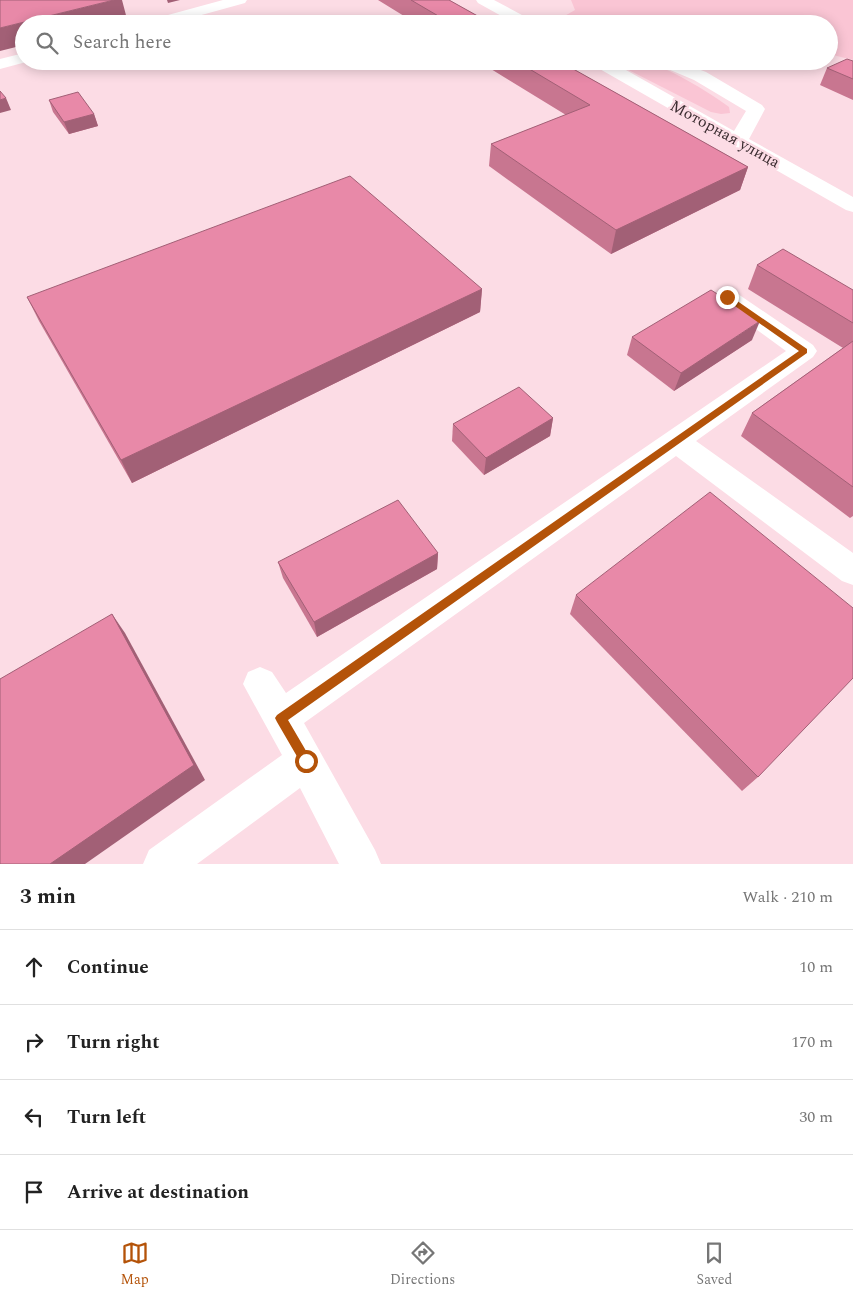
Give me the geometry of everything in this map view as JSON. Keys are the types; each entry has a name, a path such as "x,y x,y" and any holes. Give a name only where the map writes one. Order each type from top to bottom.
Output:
{"street":[{"path":"184,15 240,0"},
{"path":"482,0 511,15"},
{"path":"0,64 15,60"},
{"name":"Моторная улица","path":"613,70 853,206"},
{"path":"685,70 700,76 756,109 738,141"},
{"path":"281,718 804,351 727,297"},
{"path":"676,441 853,571"},
{"path":"260,684 306,761 361,864"},
{"path":"163,864 306,761"}],"shaded area":[{"path":"571,0 853,0 853,60 838,56 838,15 566,15 575,10"},
{"path":"629,70 666,70 687,80 721,101 729,107 730,113 711,112"}],"building":[{"path":"0,0 114,0 53,15 15,15 15,24 0,28"},
{"path":"411,0 449,0 476,15 437,15"},
{"path":"847,59 853,61 853,79 832,70 838,70 838,63"},
{"path":"531,70 575,70 748,167 616,230 491,144 590,105"},
{"path":"0,91 6,98 0,100"},
{"path":"78,92 94,114 64,122 49,100"},
{"path":"350,176 482,289 121,460 27,297"},
{"path":"783,249 853,290 853,323 757,265"},
{"path":"711,290 760,321 681,373 632,337"},
{"path":"853,341 853,487 752,413"},
{"path":"519,387 553,418 486,458 453,424"},
{"path":"710,492 853,608 853,678 758,777 576,595"},
{"path":"398,500 438,553 314,622 278,562"},
{"path":"112,614 194,765 50,864 0,864 0,679"}],"route":[{"path":"306,761 281,718 804,351 727,297"}]}
